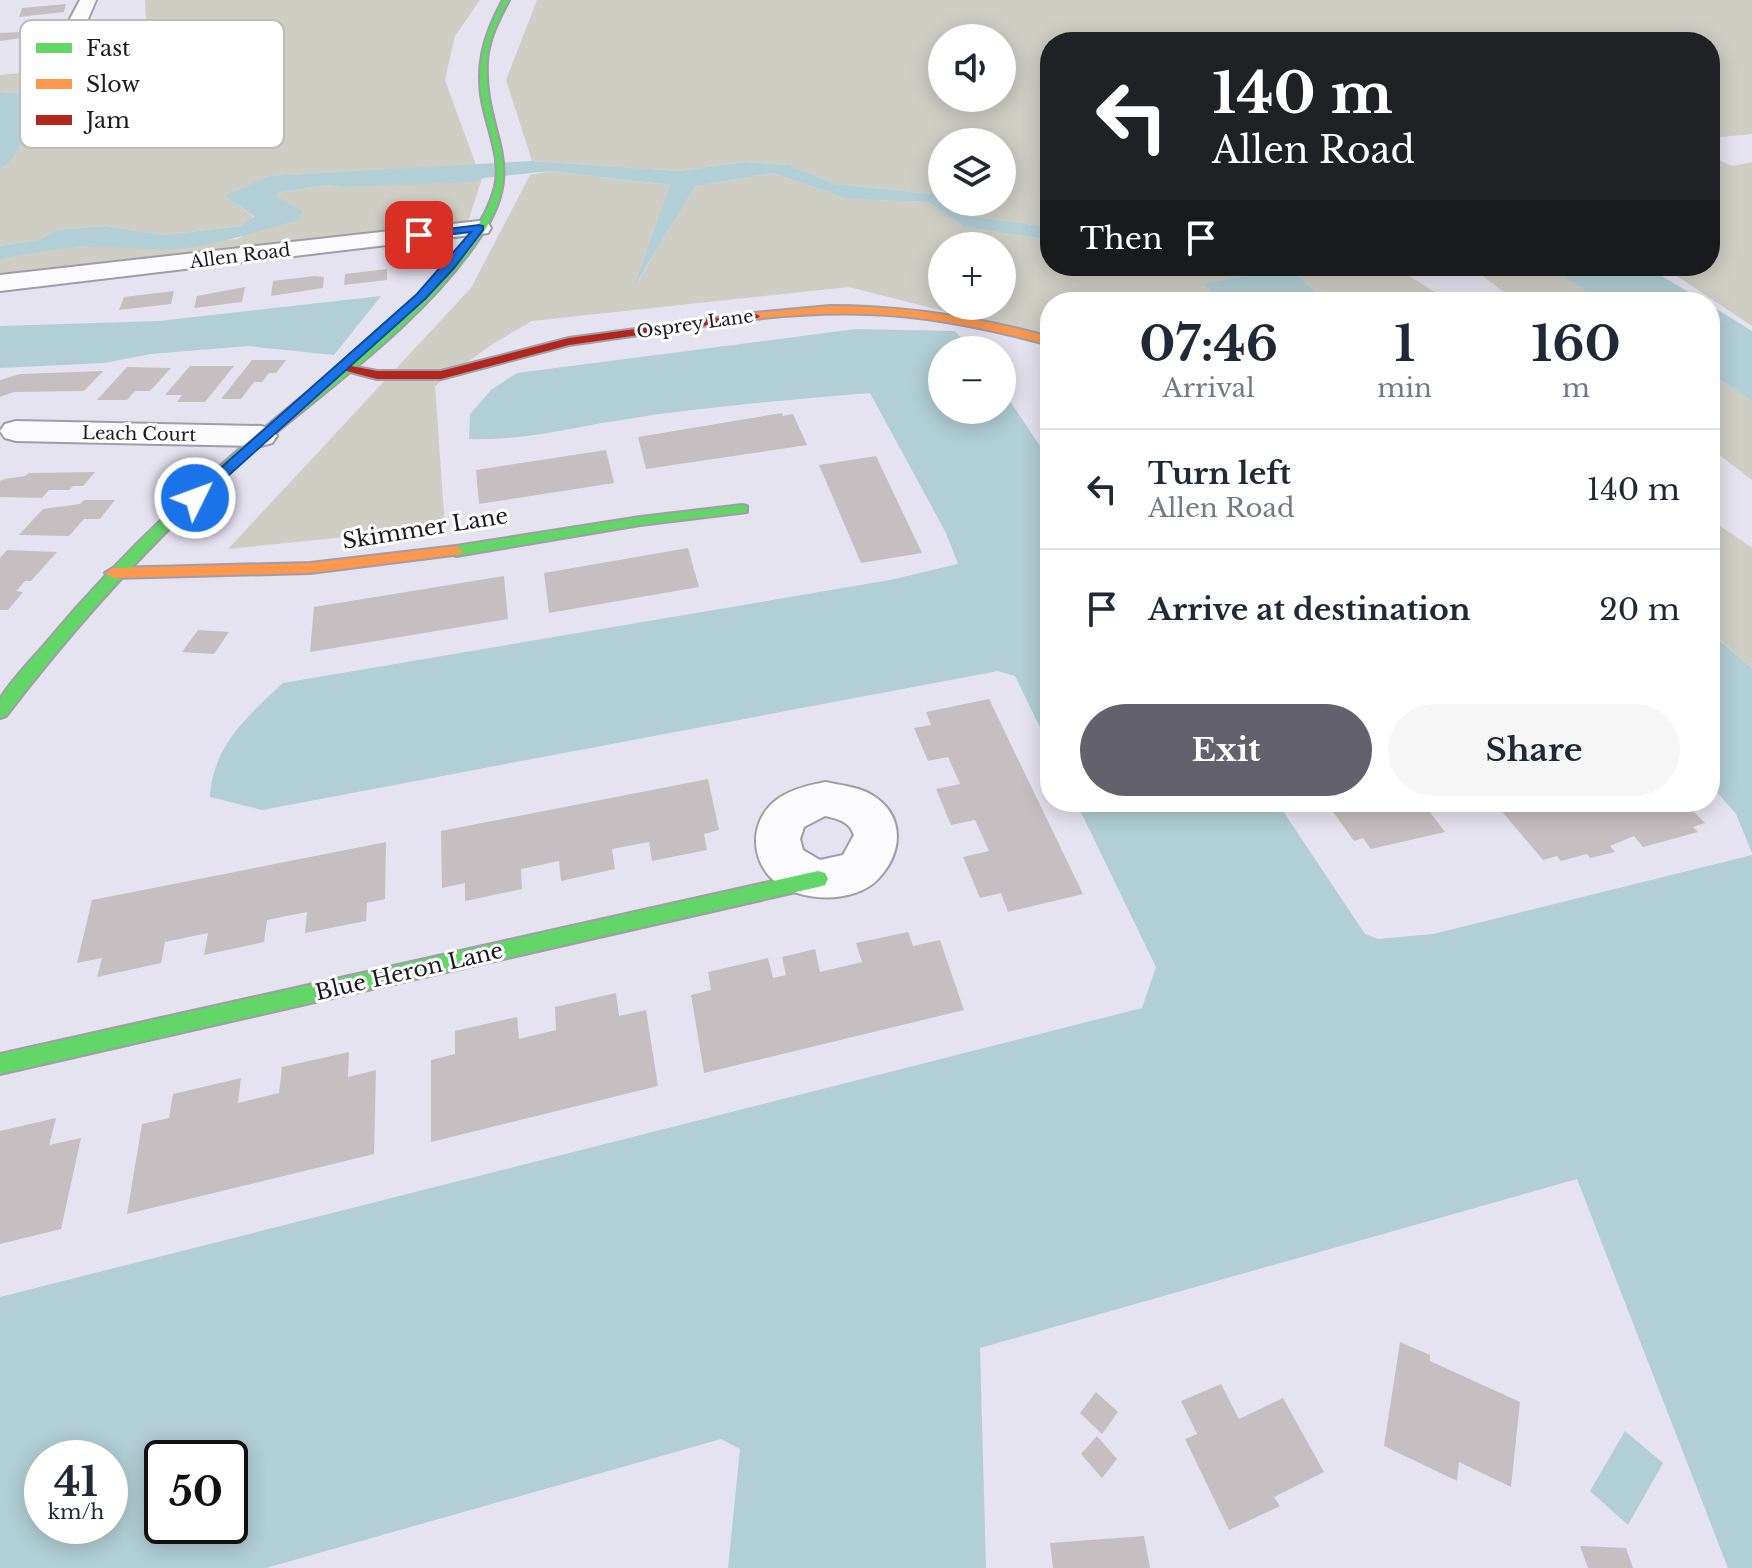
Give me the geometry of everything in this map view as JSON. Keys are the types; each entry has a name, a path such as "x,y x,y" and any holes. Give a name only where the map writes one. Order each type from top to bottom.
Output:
{"main road":[{"path":"5,700 113,573 261,436 421,296 451,266 479,228 495,203 503,169 481,69 484,45 493,21 506,0"},
{"name":"Osprey Lane","path":"341,368 377,375 441,375 569,342 781,312 872,309 932,312 992,323 1040,338"},
{"name":"Skimmer Lane","path":"113,573 206,574 338,566 669,516 742,509"},
{"name":"Blue Heron Lane","path":"0,1064 818,879"}],"street":[{"path":"80,20 88,0"},
{"name":"Allen Road","path":"0,283 479,228"},
{"name":"Leach Court","path":"16,431 261,436"}],"shaded area":[{"path":"145,0 480,0 455,36 445,80 476,165 269,176 226,196 255,218 240,226 163,235 105,226 56,230 42,239 0,246 0,169 9,164 20,128 20,148 284,148 284,20 146,20"},
{"path":"537,0 1752,0 1752,134 1720,137 1720,32 1040,32 1040,226 968,216 1016,216 1016,128 928,128 928,194 834,184 789,165 745,162 679,171 532,161 506,80"},
{"path":"20,73 20,94 0,92 0,75"},
{"path":"0,92 20,94 20,146 9,164 0,169"},
{"path":"532,161 679,171 745,162 789,165 835,184 928,194 928,202 848,199 773,173 695,186 635,285 670,185 552,171 483,178 475,182 324,185 277,193 275,196 302,210 299,220 214,243 165,250 65,249 0,260 0,246 42,239 56,230 105,226 163,235 240,226 255,217 225,196 269,176"},
{"path":"1720,161 1732,166 1752,162 1752,326 1720,305 1720,292 1701,292 1677,276 1720,276"},
{"path":"552,171 670,185 638,281 694,186 773,173 848,199 928,202 928,216 949,216 964,227 997,232 928,232 928,307 849,287 532,321 491,345 435,386 445,527 228,549 471,288 530,175"},
{"path":"482,178 469,219 452,227 0,276 0,260 40,250 238,239 247,233 276,193 324,185 343,187"},
{"path":"949,216 1040,226 1040,238 1016,235 1016,232 964,227"},
{"path":"1016,235 1040,238 1040,276 1247,276 1204,283 1213,292 1040,292 1040,335 979,320 1016,320"},
{"path":"1246,276 1298,276 1317,292 1212,292 1203,283"},
{"path":"1298,276 1409,276 1435,292 1317,292"},
{"path":"1482,276 1563,276 1587,292 1504,292"},
{"path":"1563,276 1662,276 1688,292 1587,292"},
{"path":"381,296 334,355 248,346 151,354 104,363 0,368 0,326 159,321"},
{"path":"1720,311 1752,331 1752,401 1720,380"},
{"path":"856,329 955,331 959,336 928,336 928,424 1016,424 1016,410 1040,446 1040,727 1015,676 998,671 262,810 210,797 212,779 225,747 245,720 283,683 890,580 958,564 946,533 870,393 683,411 526,436 469,439 470,414 491,390 517,373"},
{"path":"1720,380 1752,401 1752,480 1720,456"},
{"path":"1720,526 1752,548 1752,668 1720,640"},
{"path":"1720,641 1752,668 1752,853 1736,814 1720,796"},
{"path":"1081,812 1284,812 1365,934 1378,939 1433,934 1752,855 1752,1568 1728,1568 1577,1179 980,1348 986,1568 728,1568 740,1449 721,1439 266,1568 0,1568 0,1297 1142,1008 1156,967"},
{"path":"1625,1431 1663,1463 1628,1525 1590,1491"}],"building":[{"path":"66,4 64,12 19,17 22,8"},
{"path":"20,32 20,38 0,41 0,33"},
{"path":"387,269 387,280 344,285 345,274"},
{"path":"324,277 323,288 271,296 273,281"},
{"path":"245,287 242,302 194,308 197,296"},
{"path":"174,291 171,304 119,310 124,297"},
{"path":"252,360 286,360 276,373 269,373 262,382 254,382 241,399 221,399"},
{"path":"190,366 234,366 205,402 177,402 182,395 165,395"},
{"path":"127,367 171,368 150,391 135,391 127,400 97,400"},
{"path":"103,371 84,391 14,392 0,397 0,380 20,374"},
{"path":"782,413 783,416 793,414 807,445 646,469 638,437"},
{"path":"606,450 614,483 479,504 476,470"},
{"path":"876,456 922,553 861,563 819,465"},
{"path":"95,472 83,486 49,490 42,498 0,497 0,481 5,479 29,473"},
{"path":"84,500 115,500 100,519 84,519 69,536 19,535 43,509 80,504"},
{"path":"688,548 699,587 549,613 544,573"},
{"path":"7,550 57,552 31,581 25,581 16,591 23,592 8,610 0,610 0,558"},
{"path":"504,576 508,619 310,652 314,607"},
{"path":"198,630 229,632 214,654 182,652"},
{"path":"989,699 1040,805 1040,812 1043,812 1083,894 1008,912 1001,893 980,898 963,857 989,851 975,820 951,825 936,789 960,784 948,757 928,761 914,728 931,725 926,712"},
{"path":"708,779 719,830 704,834 707,850 652,861 649,842 612,849 615,869 561,881 559,861 521,869 522,889 465,901 465,883 442,888 441,831"},
{"path":"1333,812 1430,812 1445,832 1371,849 1363,838 1354,841"},
{"path":"1502,812 1694,812 1705,823 1693,827 1698,832 1643,847 1634,836 1610,846 1615,852 1590,858 1587,854 1561,861 1557,856 1543,860"},
{"path":"386,842 385,899 367,903 366,921 305,933 307,912 267,920 264,942 204,955 208,933 165,942 161,963 97,977 102,958 77,963 92,900"},
{"path":"908,932 913,946 940,940 964,1010 704,1073 691,995 711,990 708,972 768,958 773,978 786,975 782,957 815,949 820,972 862,962 856,943"},
{"path":"616,993 619,1016 646,1010 658,1086 431,1142 431,1060 455,1054 455,1031 517,1017 519,1039 556,1030 555,1007"},
{"path":"349,1052 348,1077 376,1070 374,1154 127,1214 142,1124 169,1118 173,1094 241,1078 238,1103 279,1093 282,1067"},
{"path":"56,1118 49,1145 81,1138 61,1229 0,1244 0,1131"},
{"path":"1400,1342 1430,1355 1430,1361 1520,1402 1511,1487 1459,1462 1457,1481 1384,1446"},
{"path":"1221,1384 1239,1419 1283,1398 1324,1472 1274,1497 1280,1506 1229,1530 1185,1439 1197,1434 1181,1401"},
{"path":"1096,1392 1118,1412 1102,1434 1080,1413"},
{"path":"1097,1436 1117,1459 1102,1478 1081,1454"},
{"path":"1144,1536 1150,1568 1053,1568 1050,1543"},
{"path":"1580,1546 1626,1548 1633,1568 1588,1568"}],"traffic: fast":[{"path":"0,712 92,599 158,531 229,465 405,316 431,291 477,235 493,208 500,185 501,165 484,87 483,62 488,38 506,0"},
{"path":"456,551 640,521 742,509"},
{"path":"0,1064 818,879"}],"traffic: slow":[{"path":"754,316 830,309 904,311 976,322 1040,338"},
{"path":"113,573 310,568 456,551"}],"traffic: jam":[{"path":"341,368 377,375 441,375 569,342 754,316"}],"route":[{"path":"195,498 421,296 451,266 479,228 419,235"}]}
